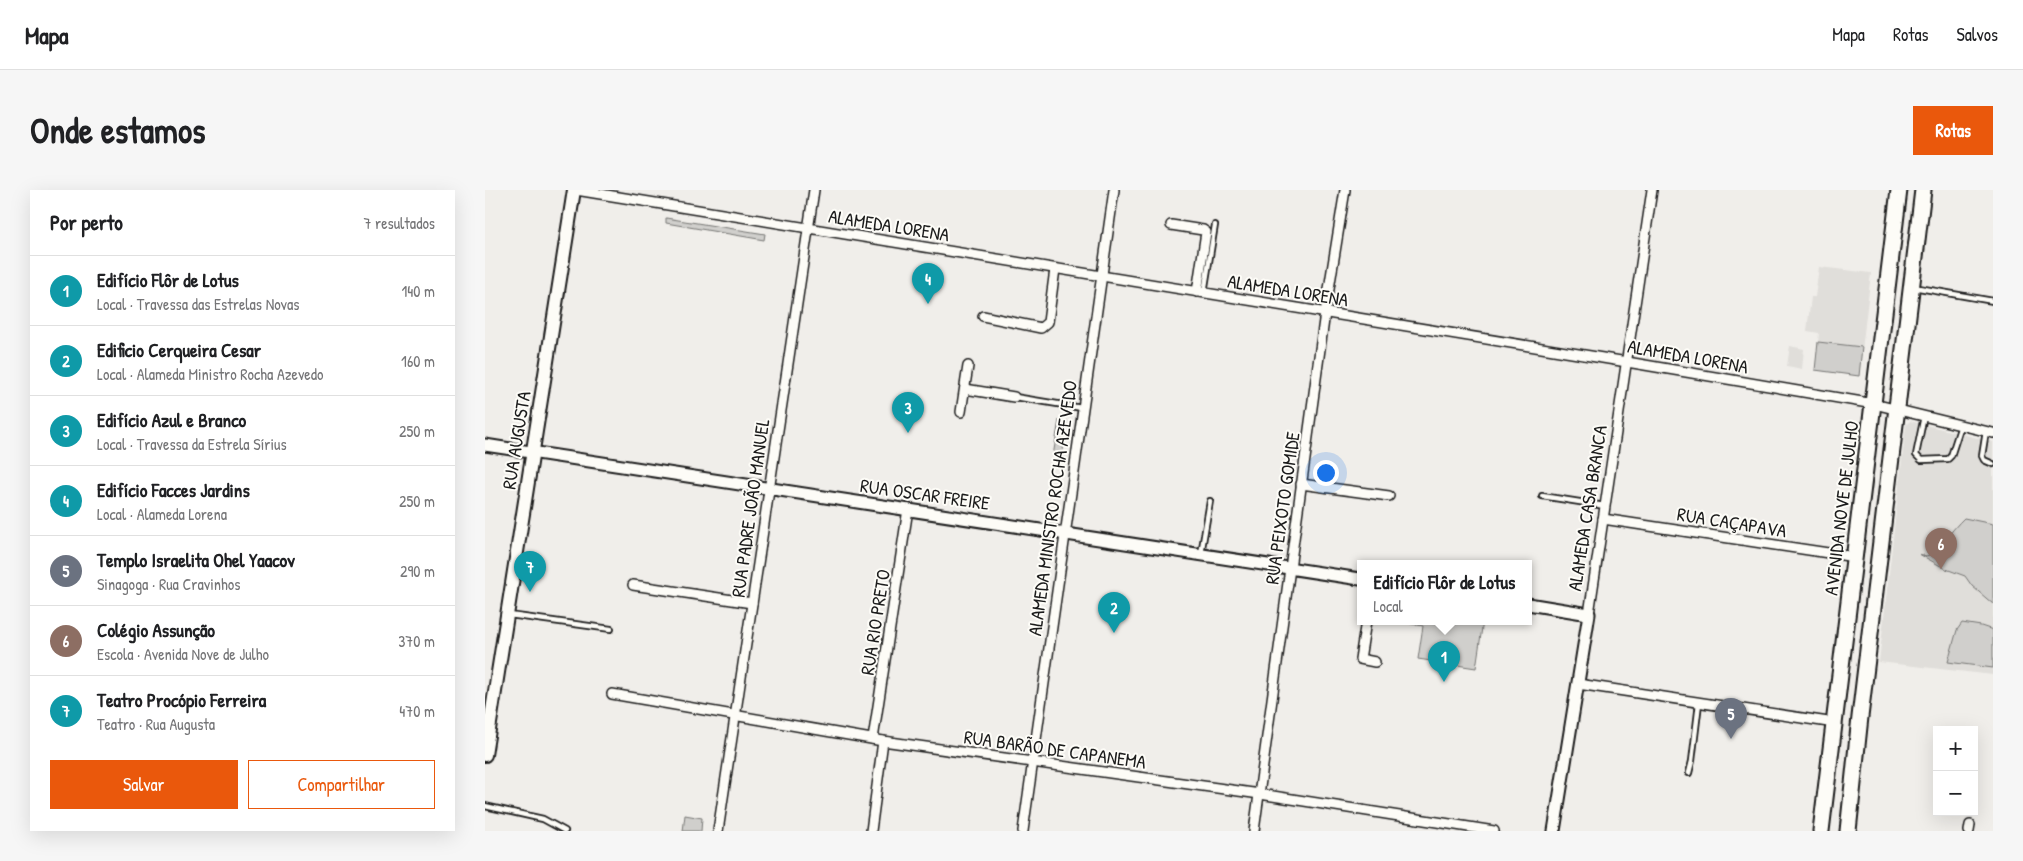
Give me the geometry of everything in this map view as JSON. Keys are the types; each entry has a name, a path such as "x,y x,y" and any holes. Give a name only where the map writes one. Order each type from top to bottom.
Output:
{"main road":[{"name":"RUA AUGUSTA","path":"485,755 575,190"},
{"name":"AVENIDA NOVE DE JULHO","path":"1821,831 1899,190"},
{"path":"1848,831 1923,190"}],"street":[{"name":"ALAMEDA LORENA","path":"575,190 1874,404 1989,432"},
{"name":"RUA PADRE JOÃO MANUEL","path":"718,831 814,190"},
{"name":"ALAMEDA MINISTRO ROCHA AZEVEDO","path":"1023,831 1114,190"},
{"name":"RUA PEIXOTO GOMIDE","path":"1254,831 1301,484 1345,190"},
{"name":"ALAMEDA CASA BRANCA","path":"1554,831 1589,614 1652,190"},
{"path":"1171,225 1206,232 1201,292"},
{"path":"983,316 1041,328 1046,326 1055,268"},
{"path":"961,412 969,366"},
{"path":"965,389 1013,397"},
{"name":"RUA OSCAR FREIRE","path":"485,445 1064,532 1357,579"},
{"path":"1301,484 1389,496"},
{"name":"RUA RIO PRETO","path":"873,739 908,509"},
{"name":"RUA CAÇAPAVA","path":"1603,519 1855,557"},
{"path":"633,585 752,602"},
{"path":"1532,605 1589,614"},
{"path":"1364,625 1360,659 1375,662"},
{"path":"1577,684 1835,724"},
{"name":"RUA BARÃO DE CAPANEMA","path":"612,694 883,741 1260,794 1494,831"},
{"path":"871,831 883,741"},
{"path":"1438,831 1440,821"}],"lane":[{"path":"1201,292 1215,225"},
{"path":"1912,286 1993,301"},
{"path":"1013,397 1082,408"},
{"path":"1924,416 1916,455 1921,460 1949,459 1961,424"},
{"path":"1989,432 1982,456 1984,460 1993,464"},
{"path":"1542,496 1605,506"},
{"path":"1201,554 1210,501"},
{"path":"508,614 611,629"},
{"path":"1689,772 1699,703"},
{"path":"485,806 543,819 565,831"}],"shaded area":[{"path":"666,218 765,234 764,240 666,223"},
{"path":"1819,267 1871,273 1859,376 1815,370 1819,333 1807,331 1811,297 1815,297"},
{"path":"1818,342 1862,347 1859,376 1815,370"},
{"path":"1790,346 1804,349 1802,369 1787,366"},
{"path":"1059,420 1067,421 1062,457 1053,456"},
{"path":"1910,421 1993,442 1993,675 1879,662 1906,425"},
{"path":"1964,518 1993,524 1993,604 1972,586 1965,576 1946,569 1919,554 1927,556 1932,553"},
{"path":"1962,623 1993,630 1993,668 1948,662 1957,630"},
{"path":"1417,625 1482,625 1476,668 1418,659 1423,626"},
{"path":"685,815 702,818 701,831 683,831"}],"place":[{"name":"Edifício Facces Jardins","path":"928,304"},
{"name":"Edifício Azul e Branco","path":"908,433"},
{"name":"Colégio Assunção","path":"1941,569"},
{"name":"Teatro Procópio Ferreira","path":"530,592"},
{"name":"Edificio Cerqueira Cesar","path":"1114,633"},
{"name":"Edifício Flôr de Lotus","path":"1444,682"},
{"name":"Templo Israelita Ohel Yaacov","path":"1731,739"}]}
